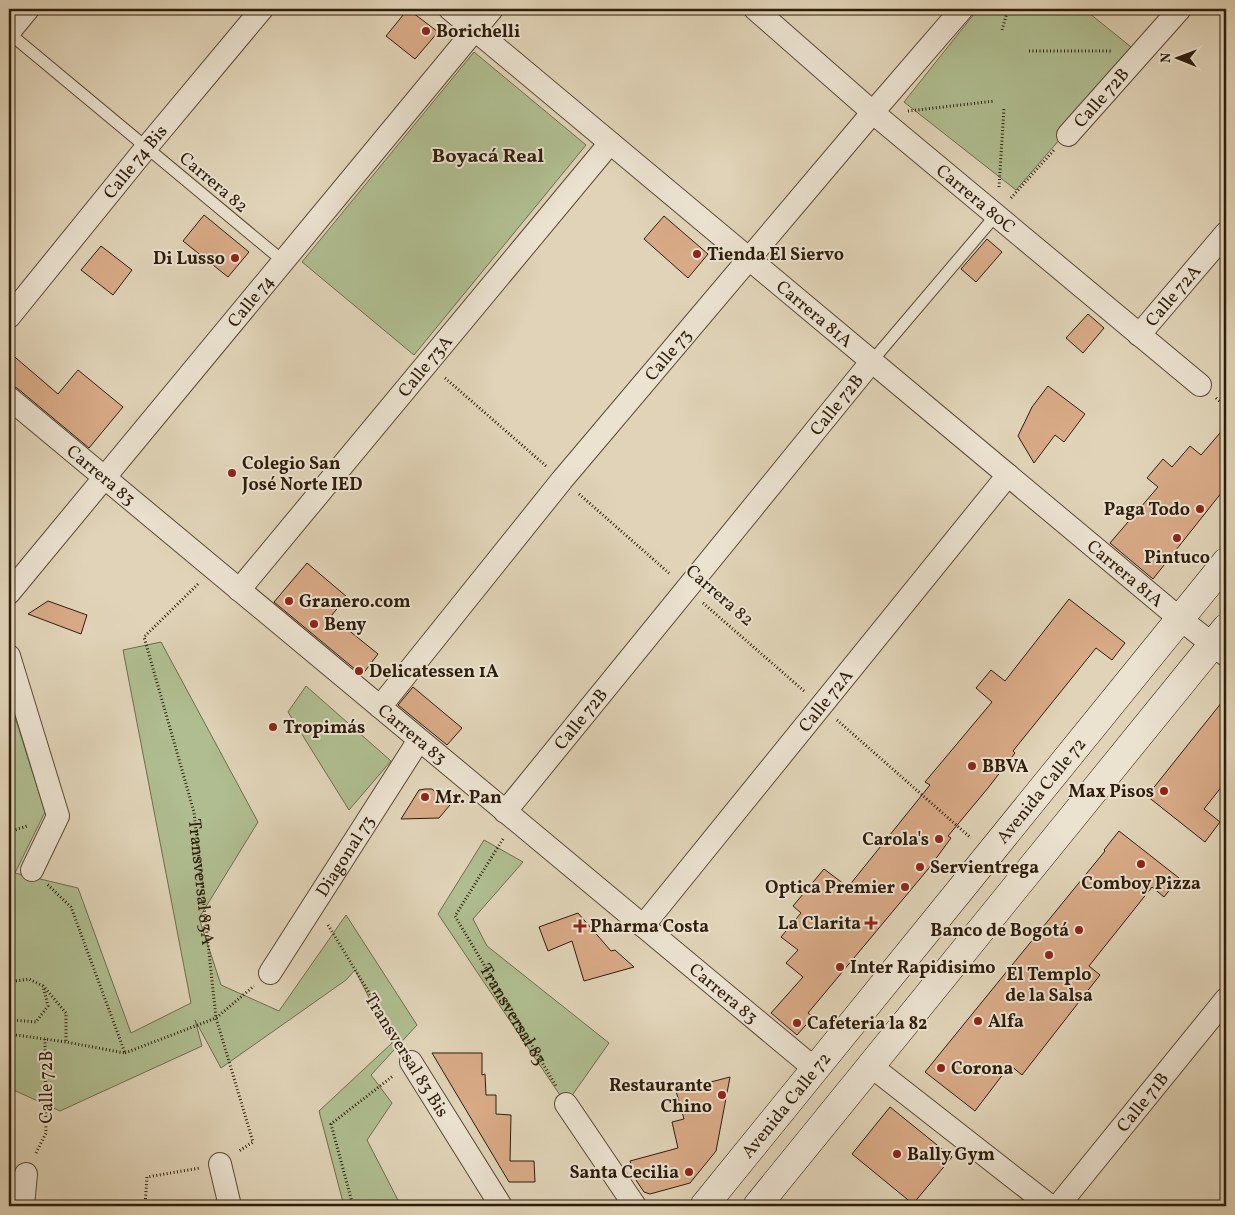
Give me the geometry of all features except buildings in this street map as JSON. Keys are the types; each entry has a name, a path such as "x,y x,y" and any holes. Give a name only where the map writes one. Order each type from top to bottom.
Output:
{"main road":[{"name":"Avenida Calle 72","path":"704,1206 1226,562"},
{"path":"757,1206 870,1066 1222,643"}],"street":[{"path":"9,32 28,9"},
{"name":"Calle 74 Bis","path":"9,317 262,9"},
{"name":"Carrera 81A","path":"450,9 1180,618 1222,643"},
{"name":"Calle 74","path":"9,593 492,9"},
{"name":"Carrera 80C","path":"756,9 875,114 1200,386"},
{"name":"Calle 73","path":"380,707 562,480 749,258 875,114 962,9"},
{"name":"Calle 72B","path":"1068,135 1180,9"},
{"name":"Calle 73A","path":"239,590 610,143"},
{"name":"Calle 72A","path":"1139,335 1226,233"},
{"name":"Calle 72B","path":"510,816 687,589 872,361"},
{"name":"Carrera 83","path":"9,398 815,1069"},
{"name":"Calle 72A","path":"643,926 1008,475"},
{"path":"9,656 58,816 32,870"},
{"name":"Diagonal 73","path":"270,973 419,740"},
{"name":"Calle 71B","path":"1058,1206 1226,999"},
{"name":"Transversal 83 Bis","path":"411,1062 501,1206"},
{"path":"870,1066 1050,1206"},
{"path":"566,1104 635,1206"},
{"path":"220,1164 230,1206"},
{"path":"24,1206 26,1174"}],"lane":[{"name":"Carrera 82","path":"9,32 283,261"},
{"name":"Calle 72B","path":"872,361 996,215"}],"path":[{"path":"1002,30 1008,9"},
{"path":"1029,51 1143,51"},
{"path":"875,114 994,101"},
{"path":"996,215 1004,108"},
{"name":"Calle 72B","path":"996,215 1068,135"},
{"name":"Carrera 82","path":"428,363 989,853"},
{"name":"Transversal 83A","path":"214,569 144,637 194,812 216,1018 253,1142 220,1164"},
{"name":"Transversal 83","path":"510,816 455,916 566,1104"},
{"path":"32,870 71,907 125,1054"},
{"name":"Transversal 83 Bis","path":"314,904 411,1062"},
{"path":"9,1034 66,1042 125,1054 216,1018 270,973"},
{"path":"9,982 29,979 43,986 66,1013 66,1042"},
{"path":"9,1013 14,1020 36,1022 48,1006 43,986"},
{"name":"Calle 72B","path":"26,1174 46,1133 46,1039"},
{"path":"353,1206 332,1124 411,1062"},
{"path":"145,1206 148,1177 220,1164"}],"green space":[{"path":"978,9 1084,9 1136,51 1016,190 904,102"},
{"path":"474,52 586,145 414,355 302,262"},
{"path":"161,642 258,822 199,918 221,985 279,1011 346,915 417,1025 371,1075 392,1103 367,1140 401,1206 344,1206 319,1111 392,1043 355,970 346,980 221,1068 195,1020 202,1046 60,1111 9,1088 9,698 45,812 15,873 78,888 131,1033 191,1003 123,650"},
{"path":"306,686 391,761 349,810 288,712"},
{"path":"484,840 523,862 473,919 487,946 609,1043 566,1104 438,914"}],"place":[{"name":"Borichelli","path":"426,31"},
{"name":"Tienda El Siervo","path":"697,254"},
{"name":"Di Lusso","path":"235,258"},
{"name":"Colegio San José Norte IED","path":"232,473"},
{"name":"Paga Todo","path":"1200,509"},
{"name":"Pintuco","path":"1177,538"},
{"name":"Granero.com","path":"289,601"},
{"name":"Beny","path":"314,624"},
{"name":"Delicatessen 1A","path":"359,671"},
{"name":"Tropimás","path":"273,727"},
{"name":"BBVA","path":"972,766"},
{"name":"Max Pisos","path":"1164,791"},
{"name":"Mr. Pan","path":"425,797"},
{"name":"Carola's","path":"939,839"},
{"name":"Comboy Pizza","path":"1141,864"},
{"name":"Servientrega","path":"920,867"},
{"name":"Optica Premier","path":"905,887"},
{"name":"La Clarita","path":"871,923"},
{"name":"Pharma Costa","path":"580,926"},
{"name":"Banco de Bogotá","path":"1079,930"},
{"name":"El Templo de la Salsa","path":"1049,955"},
{"name":"Inter Rapidisimo","path":"840,967"},
{"name":"Alfa","path":"978,1021"},
{"name":"Cafeteria la 82","path":"797,1023"},
{"name":"Corona","path":"941,1068"},
{"name":"Restaurante Chino","path":"722,1095"},
{"name":"Bally Gym","path":"897,1154"},
{"name":"Santa Cecilia","path":"689,1172"}],"district":[{"name":"Boyacá Real","path":"488,155"}]}
